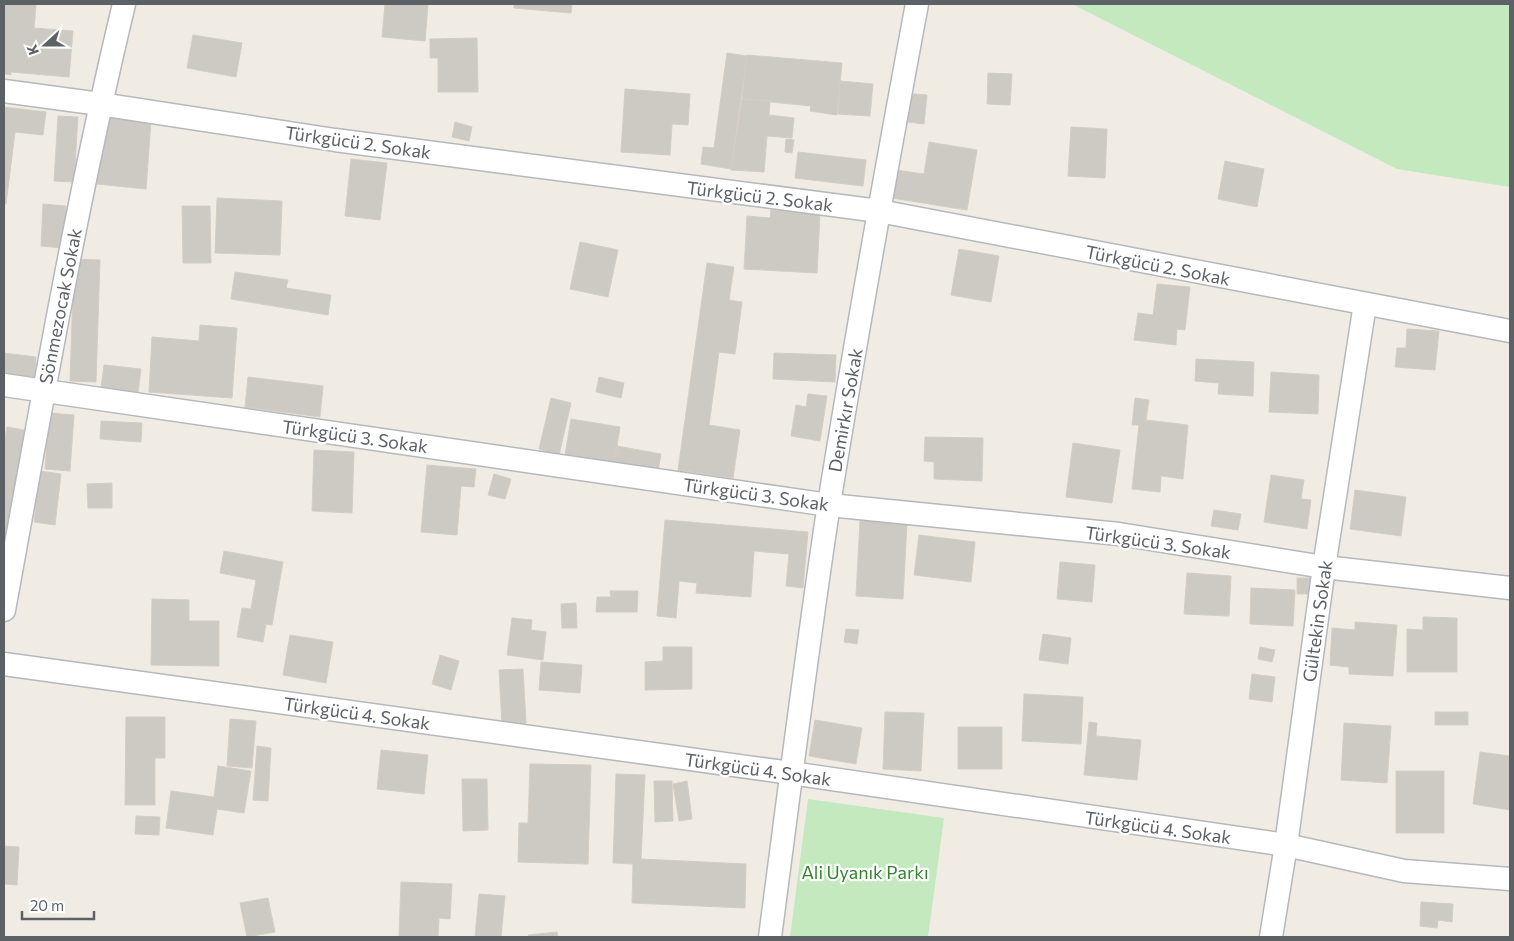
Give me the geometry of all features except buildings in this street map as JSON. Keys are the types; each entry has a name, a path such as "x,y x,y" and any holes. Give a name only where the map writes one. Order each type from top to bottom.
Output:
{"street":[{"name":"Sönmezocak Sokak","path":"4,610 44,391 100,104 124,4"},
{"name":"Demirkır Sokak","path":"770,937 829,505 879,211 917,4"},
{"name":"Türkgücü 2. Sokak","path":"4,91 335,140 879,211 1510,331"},
{"name":"Gültekin Sokak","path":"1271,937 1286,845 1324,567 1366,304"},
{"name":"Türkgücü 3. Sokak","path":"4,385 829,505 1119,534 1324,567 1510,588"},
{"name":"Türkgücü 4. Sokak","path":"4,664 791,773 1286,845 1404,871 1510,880"}],"green space":[{"path":"1072,4 1510,4 1510,187 1397,169"},
{"name":"Ali Uyanık Parkı","path":"808,799 944,818 928,937 790,937"}]}
